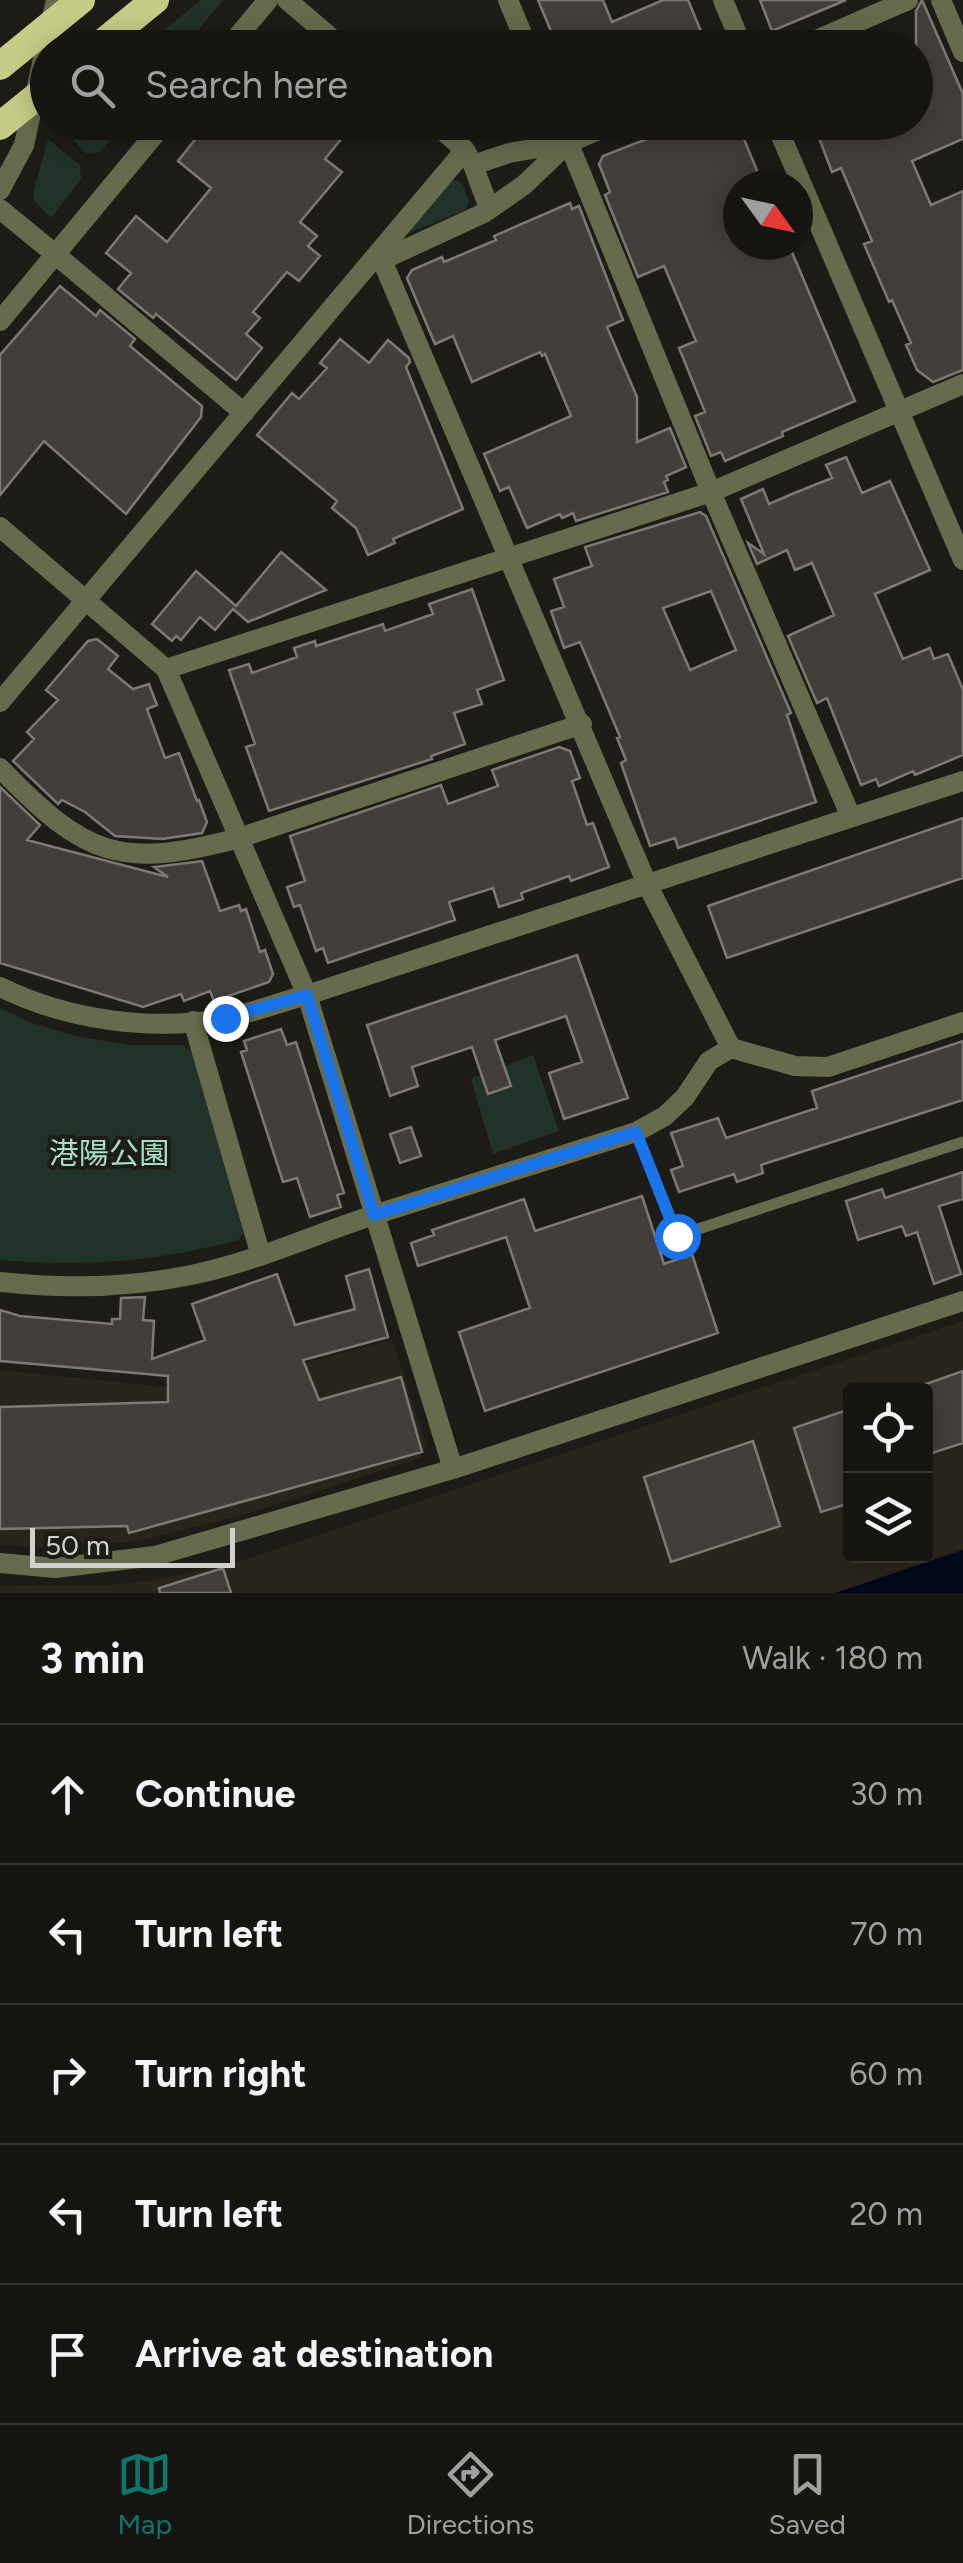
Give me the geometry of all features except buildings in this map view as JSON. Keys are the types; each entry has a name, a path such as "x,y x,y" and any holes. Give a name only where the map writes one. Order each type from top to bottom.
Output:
{"highway":[{"path":"44,30 81,0"},
{"path":"118,30 155,0"},
{"path":"0,66 30,42"},
{"path":"0,126 30,102"}],"street":[{"path":"49,30 56,0"},
{"path":"243,30 268,0"},
{"path":"286,0 322,30"},
{"path":"508,0 520,30"},
{"path":"723,0 736,30"},
{"path":"839,30 908,0"},
{"path":"941,0 963,52"},
{"path":"0,190 24,145 30,118"},
{"path":"0,321 151,140"},
{"path":"450,140 469,158 489,208"},
{"path":"0,702 244,412 469,158 509,153 543,140"},
{"path":"380,256 489,208 524,185 558,140"},
{"path":"567,140 711,492 851,817"},
{"path":"783,140 963,560"},
{"path":"0,208 244,412"},
{"path":"380,256 648,884 731,1048"},
{"path":"166,669 711,492 963,384"},
{"path":"0,527 166,669 307,995 453,1469"},
{"path":"0,768 45,815 75,836 114,851 153,856 182,853 239,838 582,724"},
{"path":"0,987 34,1004 92,1017 163,1024 225,1018 307,995 963,780"},
{"path":"193,1021 261,1256"},
{"path":"0,1282 92,1286 191,1275 261,1256 374,1215 636,1132 665,1116 685,1097 709,1061 731,1048 795,1066 828,1068 963,1022"},
{"path":"0,1563 55,1568 155,1556 453,1469 963,1301"}],"lane":[{"path":"636,1132 677,1236 963,1142"}],"shaded area":[{"path":"963,1321 963,1550 933,1560 933,1383 843,1383 843,1563 924,1563 835,1593 0,1593 0,1586 148,1581 234,1563"},
{"path":"392,1340 427,1446 420,1458 247,1514 139,1541 55,1548 0,1545 0,1370 166,1387 226,1384"}],"green space":[{"path":"201,0 223,0 198,30 164,30"},
{"path":"48,140 80,165 81,179 51,218 34,200"},
{"path":"74,140 110,140 100,152 85,153"},
{"path":"457,180 469,202 465,210 402,236 450,181"},
{"name":"港陽公園","path":"0,1008 75,1036 129,1045 182,1045 194,1054 244,1230 239,1240 120,1261 0,1260"},
{"path":"533,1055 559,1131 493,1154 471,1079"}],"water":[{"path":"963,1550 963,1593 835,1593 933,1563"}],"route":[{"path":"225,1018 307,995 374,1215 636,1132 677,1236"}]}
